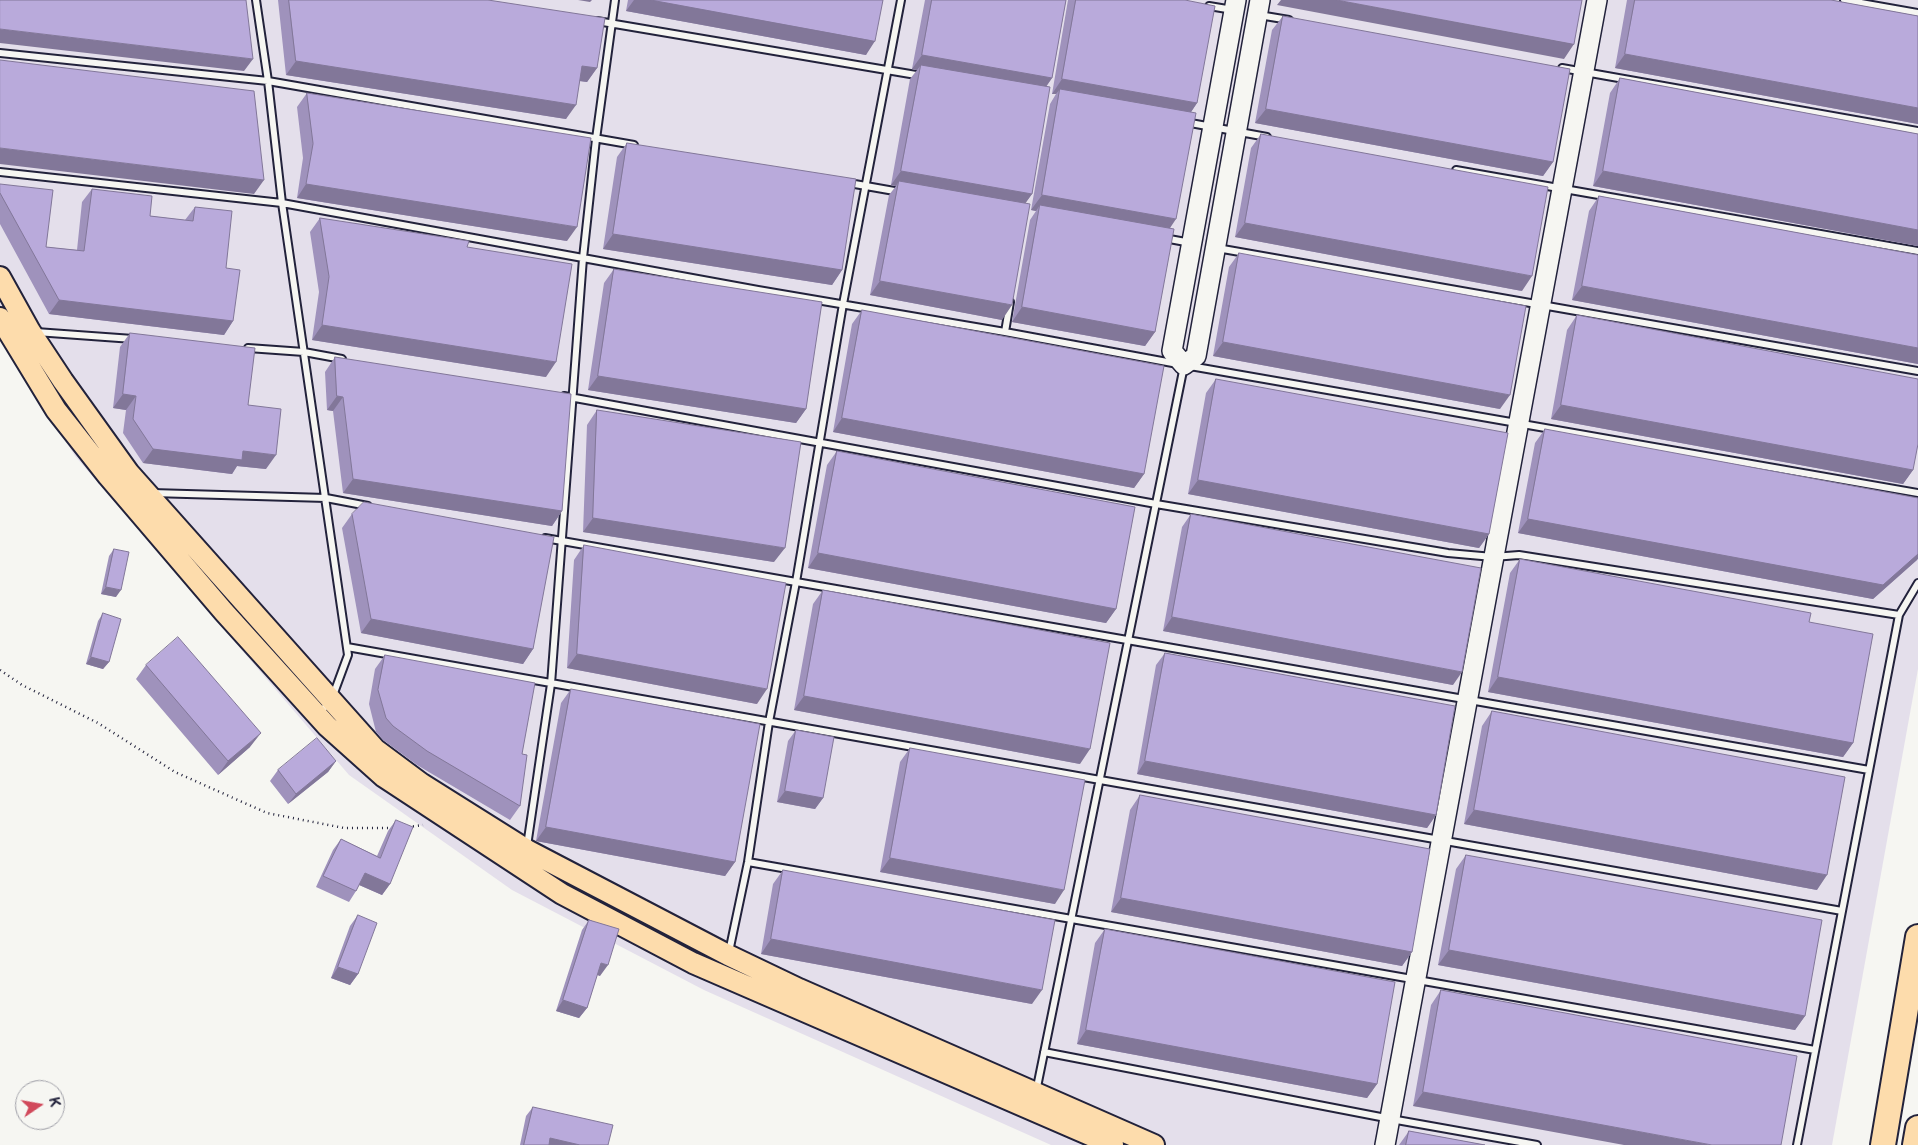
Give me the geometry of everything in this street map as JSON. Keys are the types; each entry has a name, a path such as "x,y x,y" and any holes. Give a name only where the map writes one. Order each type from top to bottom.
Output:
{"highway":[{"path":"1883,1145 1918,937"},
{"path":"1915,1145 1918,1128"}],"main road":[{"path":"0,277 30,331 63,381 129,473 147,492 324,708 384,778 562,894 693,963 1113,1145"},
{"path":"0,318 56,410 108,476 224,612 324,708 422,784 527,850 728,955 799,989 1154,1145"}],"street":[{"path":"1385,1145 1597,0"},
{"path":"1235,5 1172,351 1184,365 1196,356 1259,7"}],"lane":[{"path":"256,0 268,81 282,202 348,655 324,708"},
{"path":"527,850 550,684 584,258 596,139 615,0"},
{"path":"728,955 748,862 769,722 821,442 843,304 901,0"},
{"path":"1844,0 1882,3 1918,13"},
{"path":"1205,5 1235,5"},
{"path":"1259,7 1296,21"},
{"path":"592,20 926,76"},
{"path":"0,53 268,81 644,147"},
{"path":"1555,67 1918,131"},
{"path":"1174,120 1275,138"},
{"path":"1447,168 1918,251"},
{"path":"0,172 282,202 1184,365 1918,493"},
{"path":"846,182 903,192"},
{"path":"1153,236 1192,243"},
{"path":"1215,247 1918,371"},
{"path":"1005,332 1012,293"},
{"path":"30,331 138,340"},
{"path":"236,347 304,352 352,360"},
{"path":"1036,1094 1184,365"},
{"path":"553,394 1156,504 1448,553 1493,557 1519,555 1899,615"},
{"path":"147,492 326,498 375,507"},
{"path":"542,537 1869,770"},
{"path":"1797,1145 1899,615 1918,583"},
{"path":"347,648 1842,911"},
{"path":"748,862 1816,1050"},
{"path":"1044,1052 1391,1119 1537,1145"}],"path":[{"path":"0,670 22,685 98,723 175,772 267,812 344,828 402,828 449,820"}],"shaded area":[{"path":"0,0 1918,0 1918,669 1832,1145 1051,1145 704,990 512,890 349,775 75,456 0,338"}],"building":[{"path":"0,0 246,0 253,59 0,29"},
{"path":"289,0 488,0 605,18 597,68 582,66 576,105 296,61"},
{"path":"651,0 883,0 875,41"},
{"path":"932,0 1066,0 1052,78 922,55"},
{"path":"1076,0 1185,0 1215,6 1197,103 1062,79"},
{"path":"1337,0 1582,0 1574,44"},
{"path":"1635,0 1831,0 1918,16 1918,108 1625,54"},
{"path":"1283,16 1570,69 1553,162 1266,109"},
{"path":"0,60 254,91 264,180 0,148"},
{"path":"921,65 1050,87 1032,194 901,171"},
{"path":"1620,78 1918,134 1918,230 1603,171"},
{"path":"1060,89 1196,113 1176,219 1042,195"},
{"path":"307,93 591,138 577,227 306,184 313,144"},
{"path":"1261,134 1548,187 1532,276 1245,223"},
{"path":"627,143 856,179 842,270 613,234"},
{"path":"899,181 1030,204 1012,305 880,281"},
{"path":"0,184 53,190 46,247 84,251 92,189 152,196 150,216 193,221 195,207 232,211 226,268 240,270 233,321 59,300 0,193"},
{"path":"1599,196 1918,255 1918,348 1582,286"},
{"path":"1040,205 1174,229 1155,332 1022,307"},
{"path":"320,218 469,241 467,247 572,264 556,362 322,325 329,277"},
{"path":"1239,253 1526,306 1510,395 1223,342"},
{"path":"614,269 822,302 806,409 598,376"},
{"path":"862,310 1164,366 1144,474 842,418"},
{"path":"1577,315 1918,379 1918,444 1913,470 1561,405"},
{"path":"130,333 255,348 248,405 281,409 276,455 243,451 242,460 153,449 133,419 136,396 123,394"},
{"path":"335,357 571,394 562,511 353,479 343,397 337,396"},
{"path":"1216,379 1508,433 1489,534 1198,480"},
{"path":"597,410 801,442 785,548 593,518"},
{"path":"1545,429 1918,498 1918,554 1883,585 1528,519"},
{"path":"837,451 1135,507 1116,609 818,553"},
{"path":"364,502 554,537 533,649 371,619 352,514"},
{"path":"1191,514 1481,568 1462,672 1172,617"},
{"path":"584,545 786,583 767,689 577,654"},
{"path":"114,549 129,552 121,590 106,587"},
{"path":"1520,559 1811,613 1809,622 1873,634 1853,743 1498,677"},
{"path":"823,590 1110,643 1090,749 804,696"},
{"path":"103,613 121,619 109,662 91,657"},
{"path":"178,637 261,733 228,761 146,665"},
{"path":"1165,653 1455,706 1436,815 1145,761"},
{"path":"385,655 535,683 522,754 527,755 520,806 427,751 393,726 386,718 378,690"},
{"path":"571,689 760,724 735,862 546,827"},
{"path":"1492,711 1845,777 1827,875 1474,810"},
{"path":"796,730 834,737 823,798 785,791"},
{"path":"317,738 336,761 296,794 278,770"},
{"path":"910,748 1085,780 1064,890 890,858"},
{"path":"1140,795 1430,849 1412,952 1121,898"},
{"path":"396,820 413,827 390,884 365,873 356,891 323,876 341,839 380,858"},
{"path":"1466,855 1822,920 1805,1016 1449,950"},
{"path":"783,870 1055,920 1042,990 771,939"},
{"path":"358,915 377,923 358,974 338,967"},
{"path":"589,920 619,929 608,965 601,963 587,1008 563,1000"},
{"path":"1105,929 1395,982 1377,1084 1086,1030"},
{"path":"1441,990 1797,1056 1781,1145 1712,1145 1423,1092"},
{"path":"533,1107 613,1125 608,1145 580,1145 550,1138 549,1145 524,1145"},
{"path":"1409,1131 1485,1145 1406,1145"}]}
